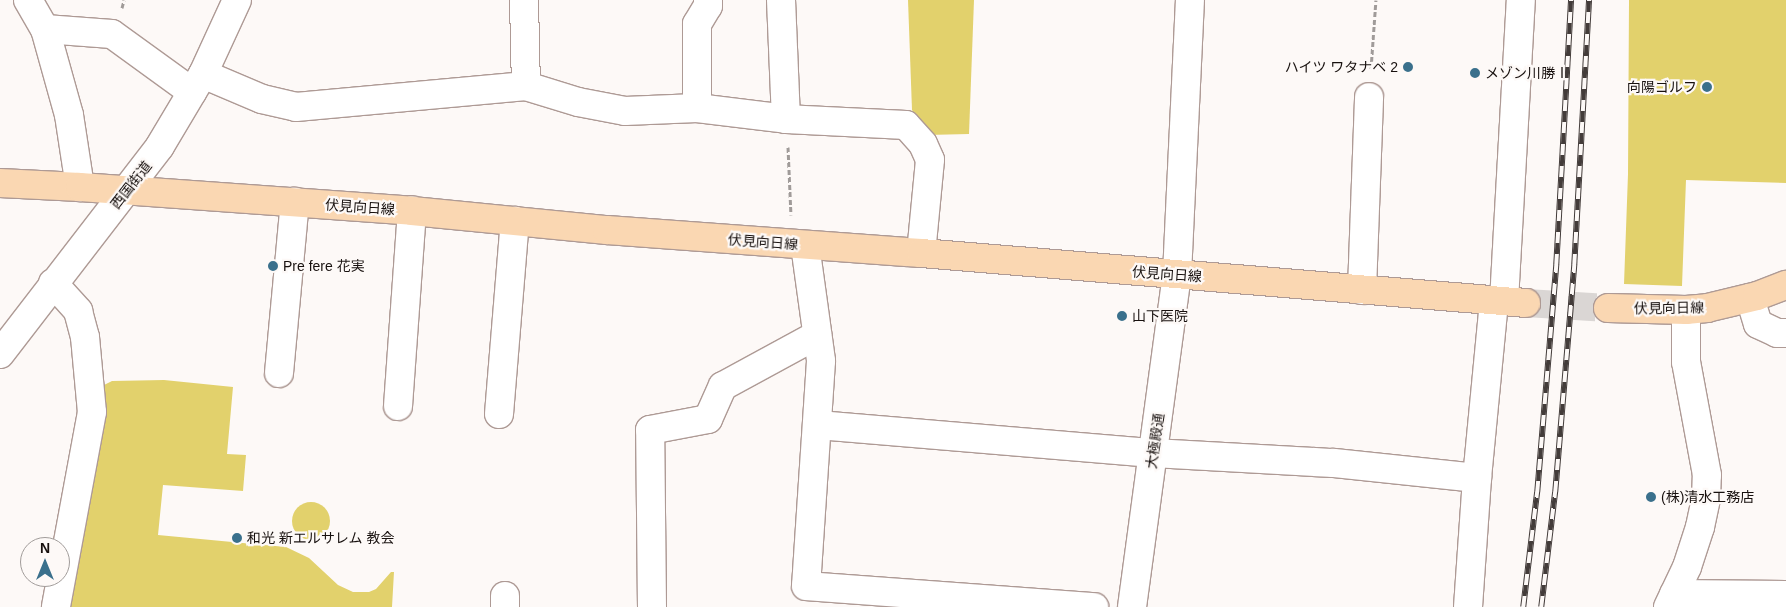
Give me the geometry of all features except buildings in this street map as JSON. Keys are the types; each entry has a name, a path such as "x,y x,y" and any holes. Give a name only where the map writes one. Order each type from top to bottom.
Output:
{"main road":[{"name":"伏見向日線","path":"0,183 128,190 412,211 607,230 921,253 1508,301"},
{"name":"伏見向日線","path":"1608,308 1686,310 1707,308 1750,298 1786,285"}],"street":[{"path":"28,0 45,29 69,115 80,187"},
{"name":"西国街道","path":"0,354 160,146 198,83 237,0"},
{"path":"524,0 526,86"},
{"path":"697,108 697,24 708,6 708,0"},
{"path":"781,0 786,119"},
{"name":"大極殿通","path":"1132,607 1177,275 1190,0"},
{"path":"1468,607 1477,478 1508,301 1521,0"},
{"path":"45,29 112,34 198,83 296,107 526,86 578,102 625,111 697,108 786,119 906,125 923,144 930,160 921,253"},
{"path":"1362,290 1369,97"},
{"path":"279,373 295,202"},
{"path":"398,406 412,211"},
{"path":"499,414 515,221"},
{"path":"798,244 821,361 806,586 872,599 1094,607"},
{"path":"53,283 78,311 84,337 92,412 56,607"},
{"path":"1750,298 1758,324 1777,333 1786,333"},
{"path":"1686,310 1686,362 1708,475 1706,499 1700,527 1687,567 1671,600 1786,595"},
{"path":"652,607 650,430 708,420 723,386 817,335"},
{"path":"818,425 1153,453 1334,463 1477,478"}],"path":[{"path":"122,6 124,0"},
{"path":"1369,97 1376,0"},
{"path":"786,119 798,244"}],"shaded area":[{"path":"908,0 974,0 969,134 927,135 912,110"},
{"name":"向陽ゴルフ","path":"1629,0 1786,0 1786,183 1686,180 1682,286 1624,284 1628,174"},
{"path":"164,380 233,387 227,454 246,455 243,491 163,485 158,535 286,547 309,558 338,585 353,592 369,592 376,589 391,572 394,572 392,607 68,607 102,386 112,381"},
{"path":"311,502 324,508 330,521 324,534 311,540 298,534 292,521 298,508"}],"tunnel":[{"path":"1526,303 1608,308"}],"railway":[{"path":"1523,607 1537,492 1556,265 1571,0"},
{"path":"1541,607 1555,492 1574,265 1589,0"}],"place":[{"name":"ハイツ ワタナベ 2","path":"1408,67"},
{"name":"メゾン川勝Ⅰ","path":"1475,73"},
{"name":"向陽ゴルフ","path":"1707,87"},
{"name":"Pre fere 花実","path":"273,266"},
{"name":"山下医院","path":"1122,316"},
{"name":"(株)清水工務店","path":"1651,497"},
{"name":"和光 新エルサレム 教会","path":"237,538"}]}
